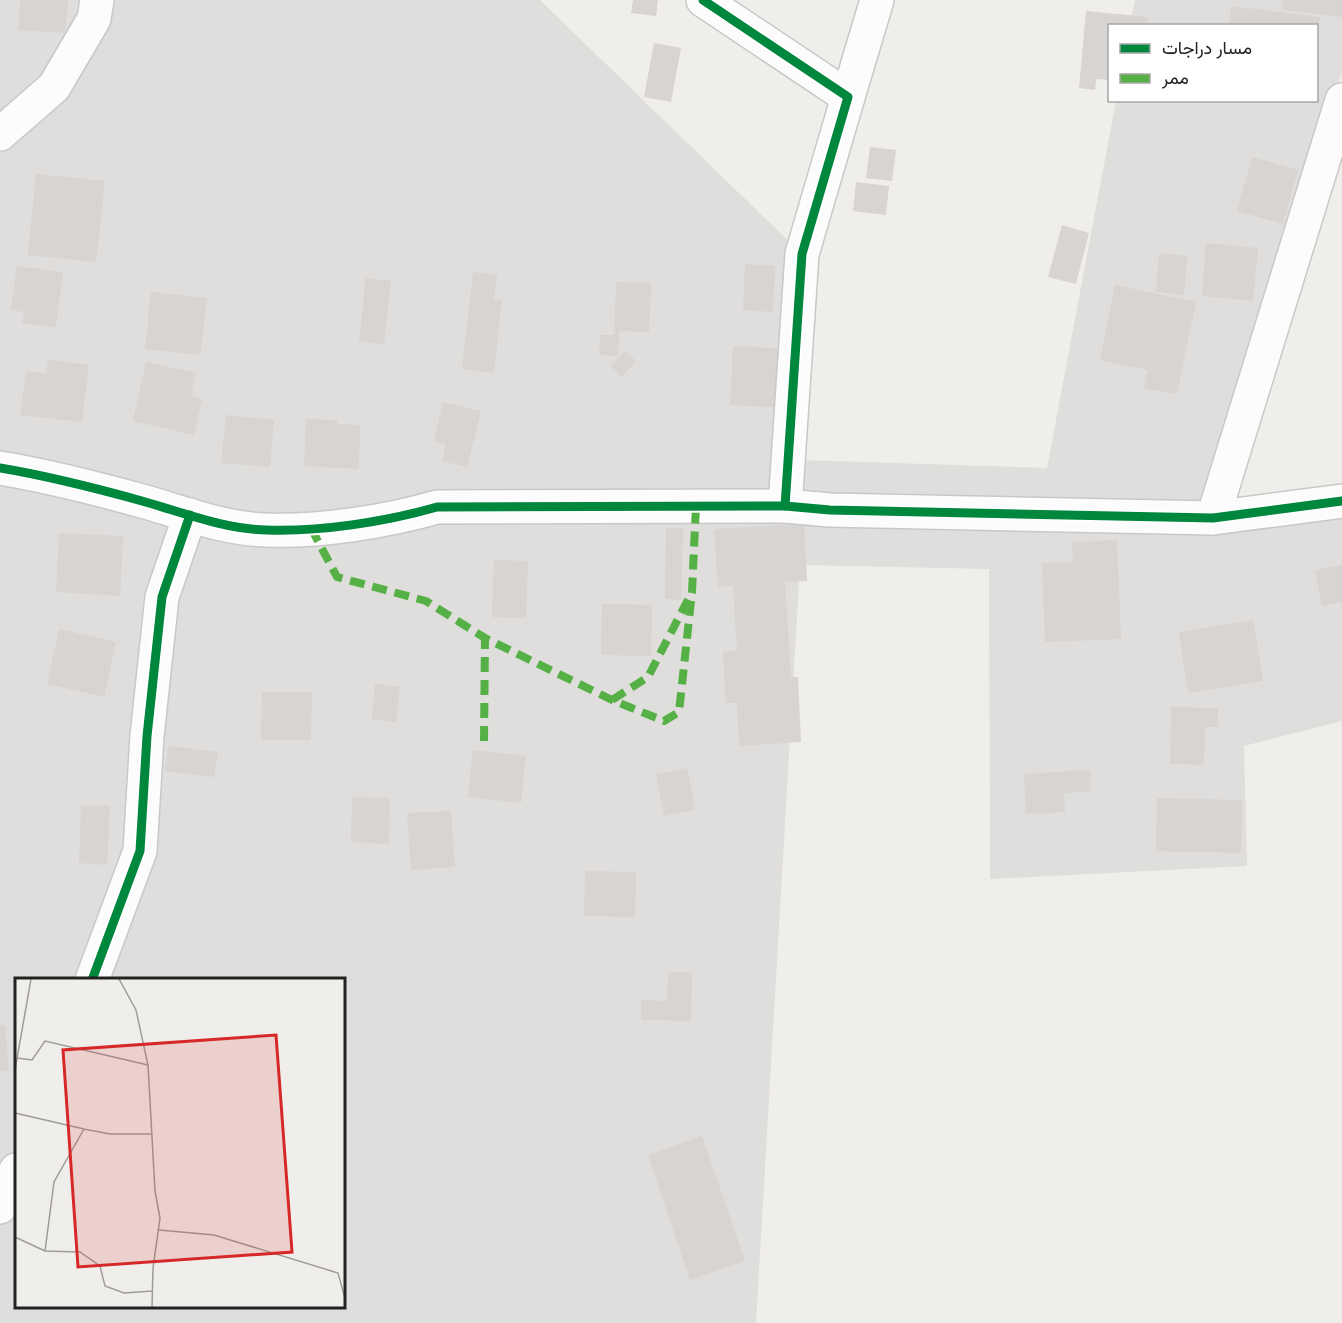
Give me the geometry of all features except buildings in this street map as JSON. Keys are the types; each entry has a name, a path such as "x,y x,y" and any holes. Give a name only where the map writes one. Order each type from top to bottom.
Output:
{"street":[{"path":"0,134 54,87 94,19 96,0"},
{"path":"703,0 848,97"},
{"path":"785,506 802,254 877,0"},
{"path":"1213,518 1342,100"},
{"path":"0,468 52,477 234,526 265,530 355,523 410,515 437,507 785,506 830,510 1213,518 1342,501"},
{"path":"93,978 140,851 147,736 162,597 190,515"},
{"path":"0,1207 15,1172"}],"shaded area":[{"path":"0,0 540,0 802,254 801,460 1047,468 1116,102 1318,102 1318,24 1130,24 1135,0 1342,0 1342,72 1204,504 1342,498 1342,721 1244,746 1247,866 990,879 989,569 800,565 756,1323 0,1323"}],"marked path":[{"path":"612,700 648,677 692,592 696,505"},
{"path":"311,528 337,577 426,601 485,638 612,700 664,721 679,712 692,592"},
{"path":"484,741 485,638"}],"cycle path":[{"path":"703,0 848,97 802,254 785,506"},
{"path":"0,468 89,487 234,527 266,530 352,525 437,507 785,506 830,510 1213,518 1342,501"},
{"path":"93,978 140,851 147,736 162,597 190,515"}]}
